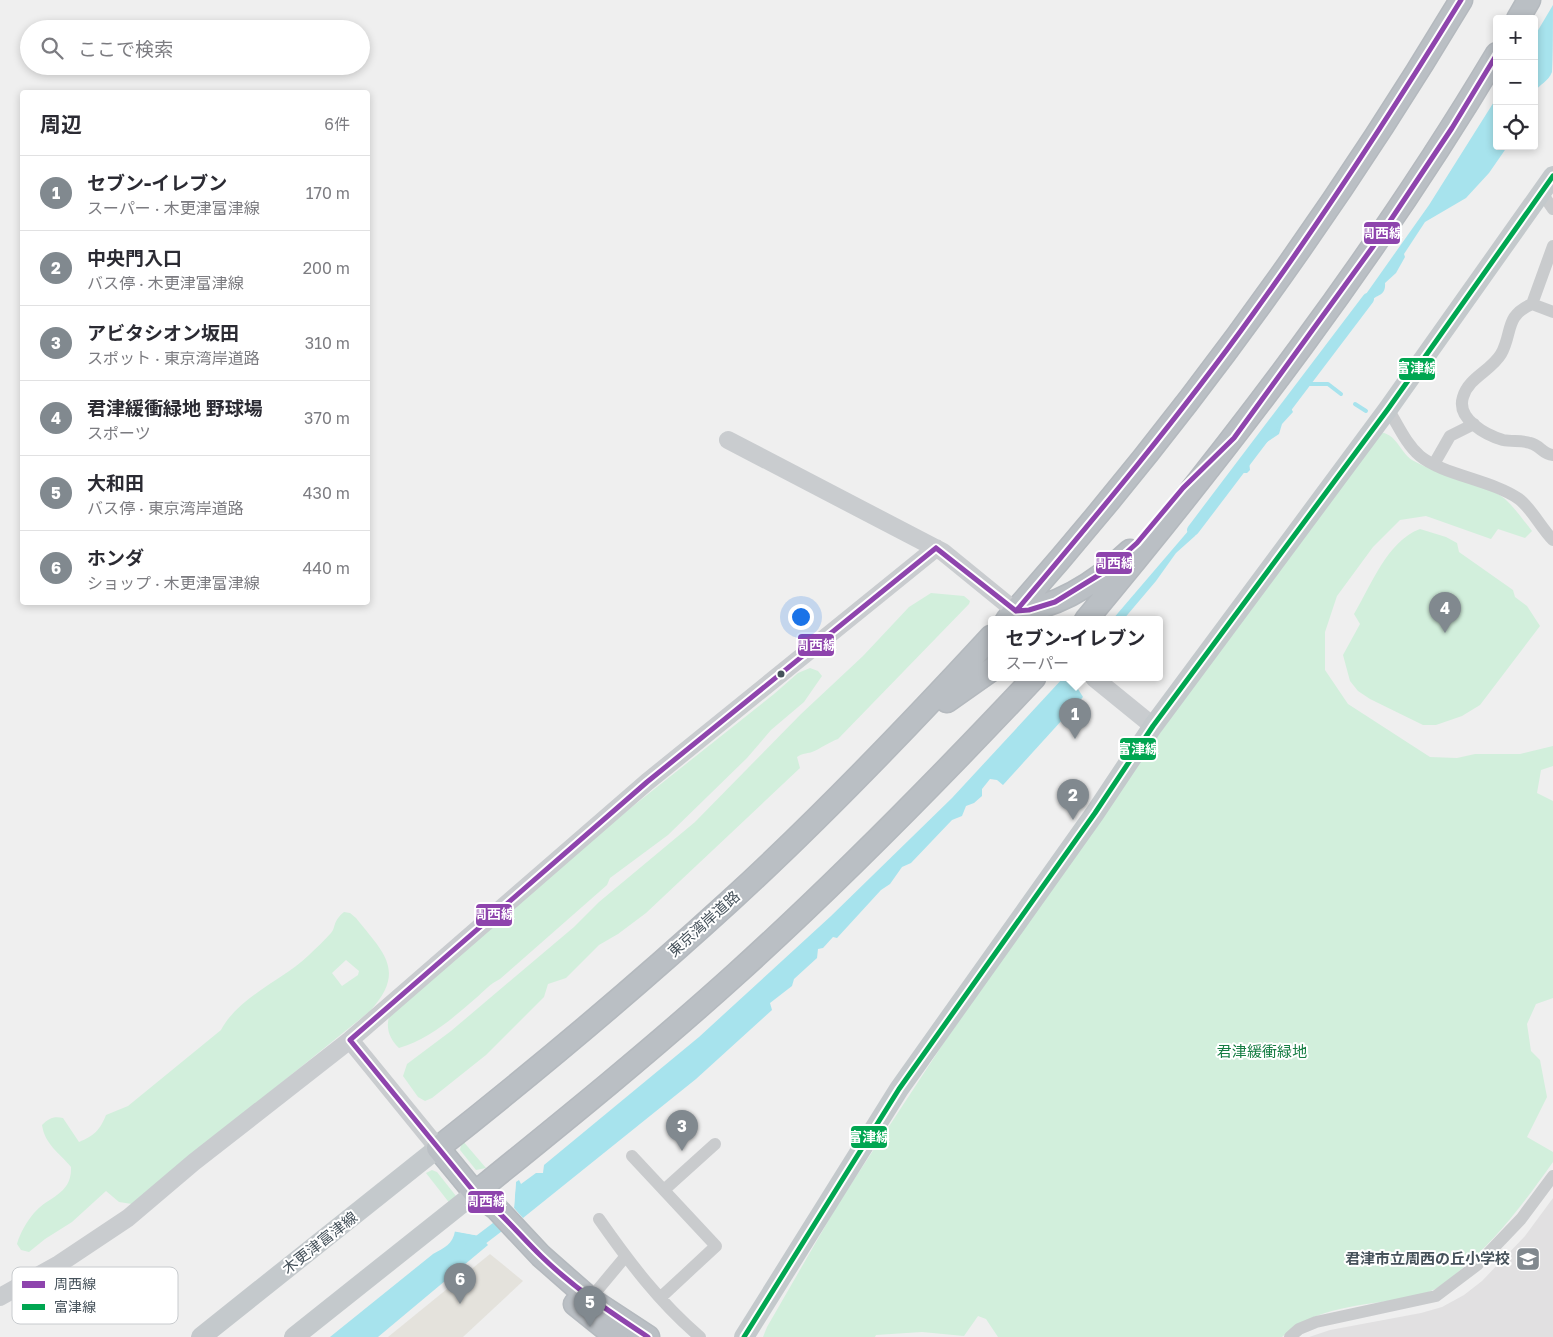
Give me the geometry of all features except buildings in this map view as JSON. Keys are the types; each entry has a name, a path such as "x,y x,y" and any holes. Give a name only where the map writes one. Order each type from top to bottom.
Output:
{"highway":[{"path":"1017,616 1142,459 1270,292 1364,156 1462,0"},
{"path":"1520,15 1529,0"},
{"path":"1089,616 1234,438 1372,248 1452,128 1493,60"},
{"path":"1018,616 1029,610 1055,602 1107,570 1137,543 1183,488 1234,438"},
{"name":"東京湾岸道路","path":"438,1148 646,976 730,901 836,799 988,640"},
{"path":"836,799 896,752 943,704 968,683 988,672"},
{"path":"480,1199 756,956 859,859 1031,681"},
{"path":"438,1148 480,1199 496,1208 512,1236 536,1270 616,1337"},
{"path":"512,1236 590,1299 648,1337"}],"main road":[{"path":"744,1337 898,1089 1095,813 1153,726 1549,192"},
{"name":"木更津富津線","path":"202,1337 438,1148"},
{"path":"294,1337 480,1199"}],"street":[{"path":"1553,246 1532,304 1514,317 1500,355 1465,391 1462,409 1474,424 1489,434 1504,440 1529,442 1543,453 1553,455"},
{"path":"1532,304 1553,312"},
{"path":"1388,409 1406,441 1421,457 1434,464 1495,486 1520,500 1553,540"},
{"path":"1434,464 1450,436 1474,424"},
{"path":"728,440 936,548 1015,616"},
{"path":"54,1267 128,1218 194,1162 350,1040 647,782 936,548"},
{"path":"1099,682 1153,726"},
{"path":"350,1040 438,1148"},
{"path":"664,1190 716,1144"},
{"path":"632,1156 716,1246 660,1298"},
{"path":"1290,1337 1299,1329 1316,1322 1436,1296 1477,1265 1521,1220 1553,1176"},
{"path":"599,1219 625,1257 660,1298 678,1318 700,1337"},
{"path":"590,1299 625,1257"},
{"path":"0,1297 12,1290"}],"shaded area":[{"name":"君津市立周西の丘小学校","path":"1553,1198 1553,1337 1309,1337 1330,1330 1421,1313 1442,1307 1464,1295 1482,1281 1525,1236"},
{"path":"490,1254 523,1281 463,1337 388,1337"}],"green space":[{"name":"君津緩衝緑地","path":"1378,432 1394,439 1412,460 1485,487 1496,493 1516,510 1532,531 1525,538 1498,529 1491,539 1426,516 1400,520 1373,547 1337,596 1325,632 1325,670 1348,704 1430,757 1457,758 1475,754 1520,754 1553,746 1553,766 1541,770 1537,793 1553,801 1553,998 1536,1004 1527,1024 1531,1051 1540,1060 1547,1097 1527,1137 1553,1152 1553,1162 1497,1234 1472,1260 1439,1287 1426,1293 1332,1311 1297,1325 1282,1337 998,1337 986,1319 978,1316 964,1336 922,1332 876,1335 875,1337 763,1337 838,1204 945,1041 1215,652"},
{"path":"1420,529 1446,537 1457,543 1459,552 1513,590 1515,597 1527,606 1540,626 1480,705 1462,716 1436,725 1423,725 1370,699 1358,691 1350,681 1343,655 1360,624 1354,614 1381,566 1398,543"},
{"path":"931,593 964,596 970,601 838,739 815,751 797,757 800,768 646,913 618,934 599,945 566,978 548,984 544,997 486,1055 432,1098 425,1101 418,1097 403,1076 407,1064 451,1031 574,927 599,902 695,822 801,714 863,656 909,607"},
{"path":"810,668 818,671 822,676 804,702 771,730 747,758 668,835 610,878 607,885 467,1006 430,1034 399,1048 389,1032 390,1014 574,853 798,673"},
{"path":"344,912 350,913 356,918 375,941 387,962 389,973 387,984 381,997 370,1011 132,1204 119,1202 106,1191 72,1222 45,1239 29,1252 21,1250 17,1244 29,1220 40,1207 68,1184 70,1176 71,1167 49,1143 42,1125 52,1118 63,1118 79,1142 93,1135 99,1129 106,1115 128,1106 221,1030 229,1018 250,998 309,955 331,933","holes":["346,960 359,971 358,975 342,986 332,973"]},
{"path":"462,1140 486,1168 476,1170 460,1150"},
{"path":"432,1170 437,1172 456,1196 451,1205 426,1173"}],"water":[{"path":"1553,5 1552,72 1538,88 1538,60 1538,30"},
{"path":"1493,103 1493,150 1505,150 1489,173 1466,198 1425,222 1404,254 1405,257 1396,273 1385,283 1383,293 1371,301 1361,315 1354,311 1429,205"},
{"path":"1298,393 1300,397 1291,408 1293,412 1282,424 1279,434 1267,442 1249,462 1250,470 1247,473 1237,473"},
{"path":"1201,516 1195,536 1176,553 1156,581 1126,616 1115,616"},
{"path":"1060,681 1082,682 1078,689 1083,697 1003,785 997,780 990,779 982,789 982,796 974,803 966,806 962,816 952,820 911,863 902,867 890,884 881,890 837,938 833,937 823,948 818,949 817,958 794,979 792,986 770,1003 772,1010 696,1079 523,1218 514,1208 516,1182 519,1180 521,1184 536,1173 543,1173 544,1165 699,1037 831,916 952,798"},
{"path":"455,1231 480,1236 488,1245 378,1337 330,1337 433,1254 447,1245"}],"pier":[{"path":"516,1179 514,1208 523,1220 511,1208"},
{"path":"455,1229 482,1233 491,1247 480,1236 452,1231"}],"waterway":[{"path":"1193,530 1368,299"},
{"path":"1305,384 1328,384 1341,394"},
{"path":"1355,404 1366,411"},
{"path":"470,1248 512,1216"}],"transit line":[{"name":"周西線","path":"1016,611 1108,502 1167,428 1253,314 1360,159 1461,0"},
{"name":"周西線","path":"936,548 1016,611 1029,610 1055,602 1107,570 1137,543 1183,488 1234,438 1372,248 1452,128 1493,60"},
{"name":"富津線","path":"744,1337 899,1089 1095,813 1153,726 1388,409 1553,176"},
{"name":"周西線","path":"350,1040 647,782 936,548"},
{"name":"周西線","path":"350,1040 475,1193 510,1223 566,1279 648,1337"}],"place":[{"name":"君津緩衝緑地 野球場","path":"1445,633"},
{"name":"セブン-イレブン","path":"1075,739"},
{"name":"中央門入口","path":"1073,820"},
{"name":"アビタシオン坂田","path":"682,1151"},
{"name":"君津市立周西の丘小学校","path":"1528,1259"},
{"name":"ホンダ","path":"460,1304"},
{"name":"大和田","path":"590,1327"}]}
